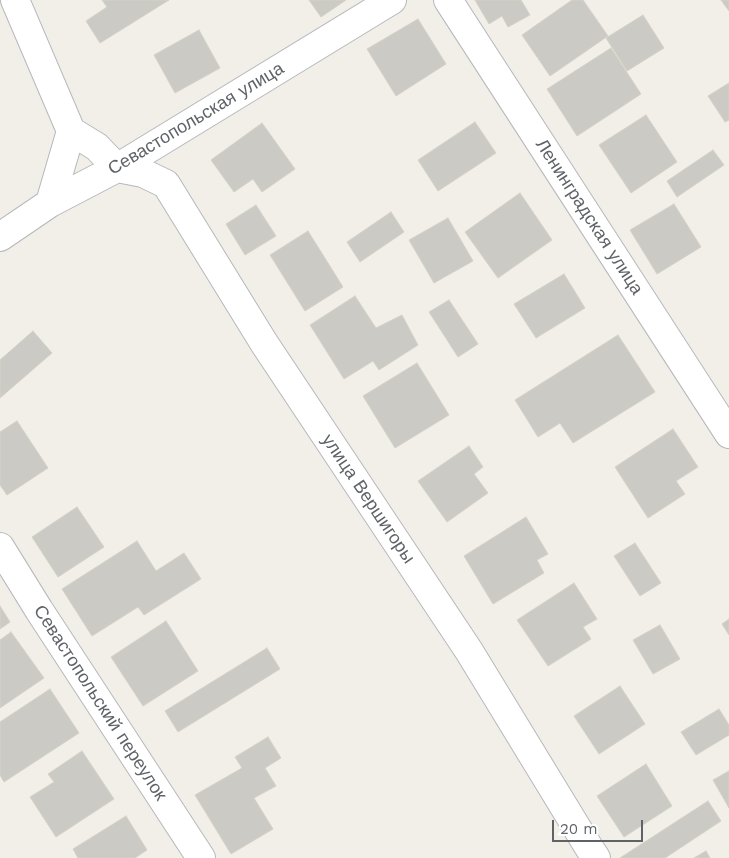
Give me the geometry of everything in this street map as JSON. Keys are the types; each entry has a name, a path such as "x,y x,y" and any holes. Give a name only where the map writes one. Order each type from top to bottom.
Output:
{"street":[{"path":"15,0 71,131 97,147 117,168"},
{"name":"Севастопольская улица","path":"0,237 50,203 117,168 392,0"},
{"name":"Ленинградская улица","path":"448,0 729,434"},
{"path":"50,203 71,131"},
{"name":"улица Вершигоры","path":"117,168 143,172 166,184 264,343 469,651 596,858"},
{"name":"Севастопольский переулок","path":"0,547 201,858"}],"building":[{"path":"102,0 169,0 100,43 86,21 107,7"},
{"path":"309,0 346,0 321,17"},
{"path":"475,0 521,0 530,15 508,27 502,16 489,24"},
{"path":"572,0 583,0 608,36 550,76 522,35"},
{"path":"721,0 729,0 729,11"},
{"path":"643,15 664,48 627,71 606,38"},
{"path":"418,19 446,64 396,96 367,49"},
{"path":"199,30 220,68 175,93 154,55"},
{"path":"611,48 641,94 577,136 547,89"},
{"path":"729,83 729,120 725,122 708,96"},
{"path":"646,115 677,162 631,193 599,145"},
{"path":"475,122 496,153 438,191 418,160"},
{"path":"262,123 295,169 262,192 253,179 234,192 211,160"},
{"path":"713,150 724,165 677,197 667,181"},
{"path":"520,193 552,240 498,278 465,232"},
{"path":"674,204 701,247 657,274 630,230"},
{"path":"256,205 276,236 245,255 226,224"},
{"path":"391,212 404,232 360,262 347,242"},
{"path":"448,218 473,261 434,283 409,240"},
{"path":"308,231 343,287 305,311 270,255"},
{"path":"564,274 585,308 536,338 514,304"},
{"path":"355,296 376,328 402,315 418,345 379,370 373,361 344,379 310,325"},
{"path":"449,300 478,344 458,357 429,312"},
{"path":"33,331 52,353 0,398 0,360"},
{"path":"618,335 655,392 573,443 560,423 538,437 515,400"},
{"path":"417,363 449,415 395,448 363,396"},
{"path":"17,421 48,468 7,495 0,485 0,432"},
{"path":"673,429 698,467 676,481 685,494 648,518 615,467"},
{"path":"469,446 483,467 474,474 488,493 447,522 418,481"},
{"path":"77,507 104,547 58,577 32,537"},
{"path":"526,517 548,554 537,560 544,573 493,604 464,556"},
{"path":"137,541 156,571 184,553 201,579 144,615 138,607 92,636 62,589"},
{"path":"635,543 661,583 640,596 614,556"},
{"path":"574,583 597,619 583,627 591,639 548,666 517,620"},
{"path":"0,606 10,622 0,629"},
{"path":"729,619 729,635 722,624"},
{"path":"166,621 198,671 143,706 111,657"},
{"path":"660,625 680,659 653,674 633,640"},
{"path":"11,632 44,678 0,708 0,640"},
{"path":"267,648 280,669 178,732 165,711"},
{"path":"620,686 645,724 599,754 574,716"},
{"path":"50,689 79,733 4,782 0,775 0,722"},
{"path":"719,709 729,725 729,735 696,755 681,732"},
{"path":"268,737 281,758 265,768 276,786 254,798 273,829 231,854 195,795 242,768 235,757"},
{"path":"82,751 114,799 56,837 30,797 54,782 48,774"},
{"path":"646,764 672,806 624,837 597,796"},
{"path":"729,771 729,808 713,780"},
{"path":"708,801 721,821 665,858 620,858"},
{"path":"126,816 147,850 135,858 78,858 73,849"},
{"path":"706,851 710,858 694,858"}]}
